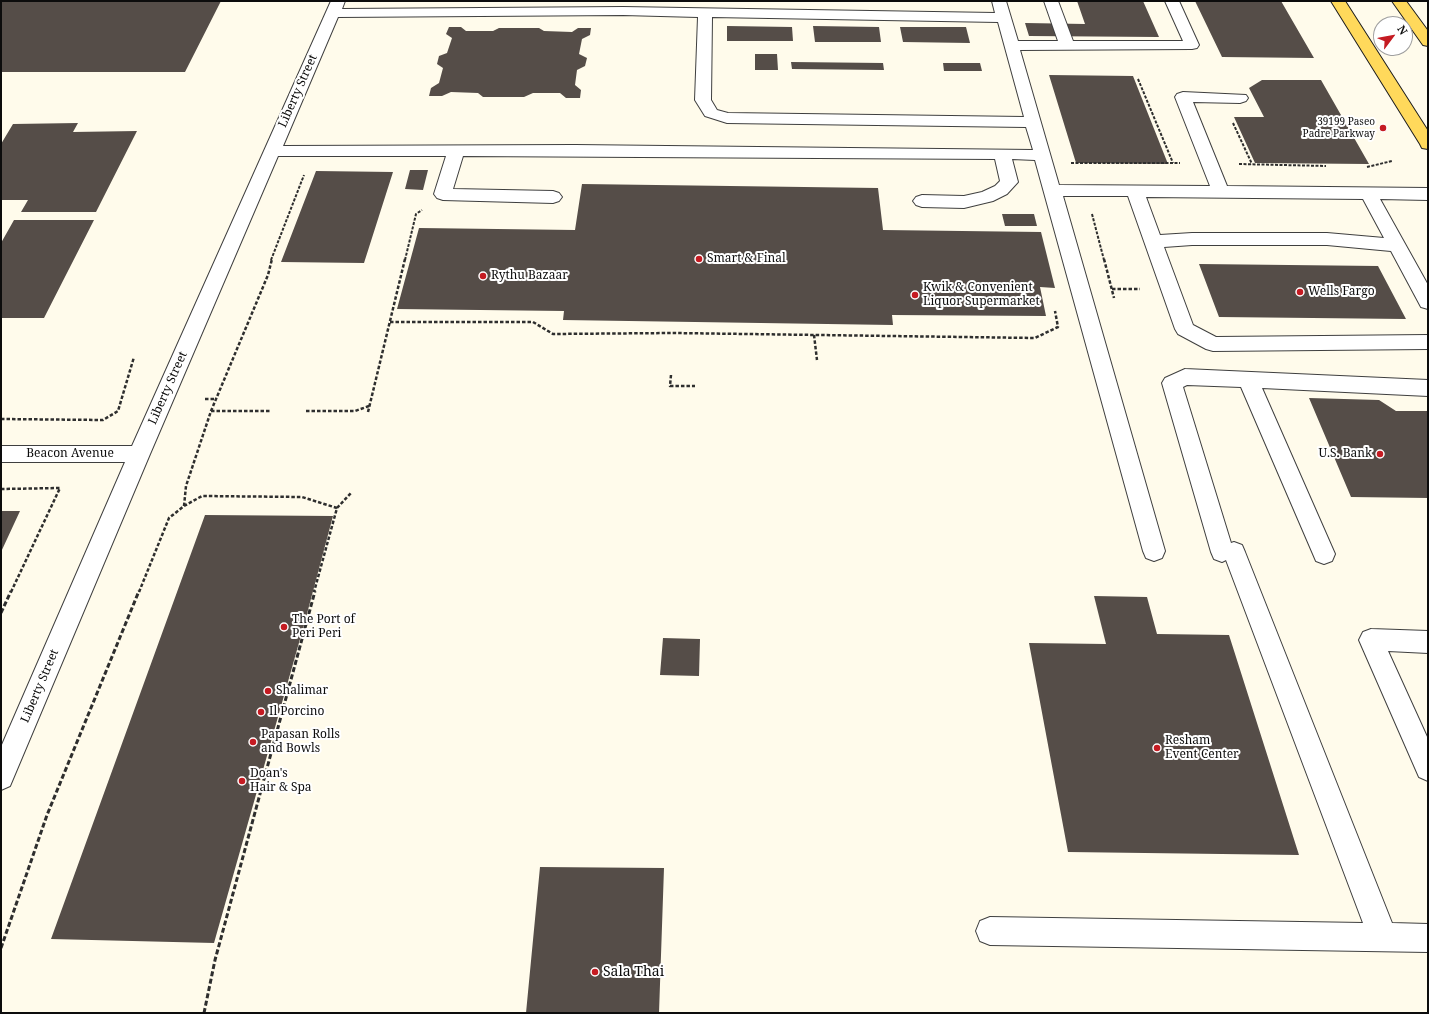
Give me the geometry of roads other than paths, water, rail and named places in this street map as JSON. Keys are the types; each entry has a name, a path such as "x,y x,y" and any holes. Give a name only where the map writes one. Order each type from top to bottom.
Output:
{"main road":[{"path":"1338,1 1428,144"},
{"path":"1399,1 1428,42"}],"street":[{"path":"1051,1 1067,46"},
{"path":"1011,46 1192,45 1172,1"},
{"path":"335,7 705,13 1002,9 1011,46 1154,551"},
{"name":"Liberty Street","path":"1,776 139,454 335,7"},
{"path":"705,13 704,100 712,114 728,118 1033,122"},
{"path":"1221,192 1183,97 1240,98"},
{"path":"272,151 575,150 1042,155"},
{"path":"456,151 443,194 553,197"},
{"path":"922,201 964,202 986,197 1001,190 1009,182 1002,154"},
{"path":"1052,190 1428,194"},
{"path":"1135,191 1185,329 1213,344 1428,342"},
{"path":"1368,193 1428,302"},
{"path":"1154,242 1192,239 1327,239 1397,246"},
{"path":"1383,937 1228,552 1172,383 1185,377 1428,388"},
{"path":"1248,380 1324,554"},
{"name":"Beacon Avenue","path":"1,454 139,454"},
{"path":"1428,642 1371,640 1428,768"},
{"path":"990,930 1428,938"}],"place":[{"name":"39199 Paseo Padre Parkway","path":"1383,128"},
{"name":"Smart & Final","path":"699,259"},
{"name":"Rythu Bazaar","path":"483,276"},
{"name":"Wells Fargo","path":"1300,292"},
{"name":"Kwik & Convenient Liquor Supermarket","path":"915,295"},
{"name":"U.S. Bank","path":"1380,454"},
{"name":"The Port of Peri Peri","path":"284,627"},
{"name":"Shalimar","path":"268,691"},
{"name":"Il Porcino","path":"261,712"},
{"name":"Papasan Rolls and Bowls","path":"253,742"},
{"name":"Resham Event Center","path":"1157,748"},
{"name":"Doan's Hair & Spa","path":"242,781"},
{"name":"Sala Thai","path":"595,972"}]}
